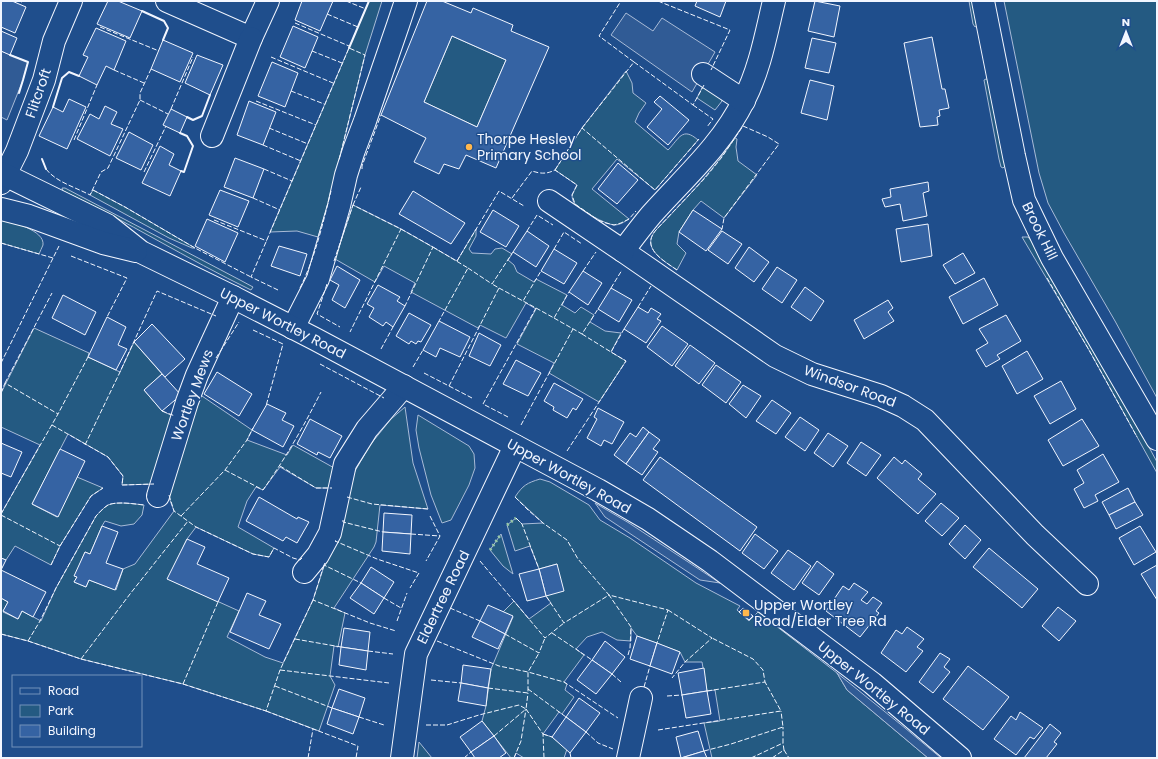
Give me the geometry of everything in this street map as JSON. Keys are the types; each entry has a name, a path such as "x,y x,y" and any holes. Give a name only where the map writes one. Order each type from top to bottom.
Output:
{"street":[{"name":"Flitcroft","path":"2,177 16,151 44,80 54,41 71,1"},
{"path":"166,1 251,38"},
{"path":"212,136 251,38 268,1"},
{"path":"293,328 318,279 339,206 353,177 354,150 406,1"},
{"path":"623,251 652,214 699,165 714,146 744,101 758,65 774,1"},
{"name":"Brook Hill","path":"983,1 1024,200 1052,258 1157,439"},
{"path":"703,74 744,101"},
{"name":"Upper Wortley Road","path":"2,177 107,225 141,252 233,297 404,386 598,490 648,519 710,561 872,683 960,758"},
{"name":"Windsor Road","path":"549,201 775,356 812,374 881,396 903,406 925,420 1035,535 1087,584"},
{"name":"Upper Wortley Road","path":"1,209 29,216 103,243 141,252"},
{"name":"Wortley Mews","path":"158,496 197,374 233,297"},
{"path":"304,572 318,555 330,533 345,464 367,429 404,386"},
{"name":"Eldertree Road","path":"402,758 416,654 515,446"},
{"path":"628,758 641,698"}],"green space":[{"path":"369,1 382,1 365,55 330,198 318,237 297,231 270,232"},
{"path":"969,1 973,1 978,25 975,27 973,24"},
{"path":"1004,1 1157,1 1157,398 1048,203 1039,173"},
{"path":"452,36 506,60 477,127 424,102"},
{"path":"626,71 632,83 633,93 646,103 635,122 668,150 678,138 684,134 693,136 698,140 655,190 617,159 592,189 629,219 620,224 614,225 599,220 578,207 572,196 577,185 555,170 582,128"},
{"path":"984,80 990,80 1005,166 1003,168 1001,167 999,159"},
{"path":"704,84 721,97 722,101 715,110 697,98"},
{"path":"735,138 737,139 736,147 738,161 757,175 724,218 701,201 693,210 679,232 677,244 686,253 677,270 660,258 652,248 652,237 656,230 707,174"},
{"path":"62,188 65,188 253,287 251,290 227,278 63,191"},
{"path":"93,190 195,248 169,238 90,195"},
{"path":"353,205 401,229 457,261 476,229 476,236 469,249 472,253 491,254 495,249 502,248 512,254 508,260 514,265 517,272 534,282 536,279 567,295 562,305 575,313 581,307 594,315 590,322 605,331 621,333 611,352 626,361 599,402 549,373 554,363 517,344 536,309 526,303 506,338 480,325 478,328 411,292 415,283 384,266 375,282 335,259"},
{"path":"1,219 19,225 39,235 43,245 39,254 1,243"},
{"path":"1022,237 1028,237 1035,245 1123,399 1157,462 1157,473 1089,350"},
{"path":"34,328 89,353 88,357 120,372 134,342 162,374 144,390 162,411 175,417 156,484 122,485 123,476 108,457 68,434 32,504 57,517 77,477 103,488 91,496 60,546 51,565 15,546 6,560 1,558 1,514 40,445 1,427 1,393"},
{"path":"199,394 252,430 247,440 287,455 293,445 336,469 332,488 316,488 280,467 263,490 256,487 247,501 238,527 274,548 269,557 253,554 196,527 187,539 168,579 239,611 227,637 265,657 283,663 313,600 355,471 370,445 391,419 405,407 413,463 428,509 380,505 376,542 374,547 334,608 345,613 338,647 334,646 330,676 335,685 319,731 266,711 183,684 81,659 28,641 1,634 1,598 8,602 3,612 18,619 22,611 41,621 56,588 96,516 106,506 116,503 144,505 142,515 134,524 121,526 105,521 90,554 85,552 75,576 77,577 74,582 86,587 89,580 116,590 123,569 135,564 174,511 168,495"},
{"path":"418,415 469,446 474,454 475,468 469,485 451,520 442,523 431,495 419,448 416,430"},
{"path":"540,479 550,482 589,505 600,520 630,538 696,583 740,606 737,610 749,621 758,612 837,673 847,690 928,758 712,758 704,723 720,721 715,690 707,691 702,662 685,662 680,652 637,636 631,628 631,641 617,640 602,632 587,637 576,649 584,655 564,682 567,684 565,690 574,697 562,714 559,712 543,734 552,737 567,749 564,758 524,758 516,753 514,758 511,758 482,721 486,706 491,669 513,617 503,612 514,601 529,619 551,603 546,596 557,564 539,569 530,546 515,551 507,525 516,518 522,524 543,523 515,497 526,485"},
{"path":"501,534 513,574 503,566 490,550"},
{"path":"419,742 432,758 417,758"}],"shaded area":[{"path":"626,13 653,31 662,18 715,52 692,92 611,35"},
{"path":"1,51 28,62 23,80 7,120 1,117"},
{"path":"595,503 629,523 720,583 700,580 605,517"},
{"path":"837,673 941,758 928,758 847,690"}],"building":[{"path":"1,1 12,1 26,7 15,33 1,27"},
{"path":"108,1 118,1 142,11 130,38 97,24"},
{"path":"302,1 333,1 320,31 295,20"},
{"path":"427,1 442,1 471,13 473,8 513,25 511,31 549,47 496,168 466,155 459,169 444,164 439,174 414,162 426,138 381,115","holes":["452,36 506,60 477,127 424,102"]},
{"path":"697,1 726,1 720,17 695,6"},
{"path":"815,1 840,6 834,37 808,31"},
{"path":"293,26 318,37 305,68 280,57"},
{"path":"96,28 126,41 114,70 106,66 97,85 79,76 88,57 83,55"},
{"path":"1,31 17,38 10,55 1,51"},
{"path":"932,37 942,89 945,89 949,108 939,110 940,116 937,117 938,125 920,127 904,43"},
{"path":"812,38 836,43 829,73 805,68"},
{"path":"163,40 193,53 180,82 151,69"},
{"path":"197,55 223,65 210,95 185,83"},
{"path":"272,62 298,73 285,107 258,96"},
{"path":"810,80 834,86 827,120 801,113"},
{"path":"660,96 689,120 668,145 647,127 662,109 654,102"},
{"path":"69,99 86,107 67,149 39,136 53,107 63,112"},
{"path":"249,101 276,112 263,145 237,135"},
{"path":"105,106 117,112 111,124 123,129 110,156 77,139 90,114 99,119"},
{"path":"171,109 187,117 180,133 163,125"},
{"path":"129,132 153,145 141,170 116,158"},
{"path":"160,146 174,154 169,165 181,171 170,196 142,183"},
{"path":"235,158 264,169 253,198 224,187"},
{"path":"618,163 638,180 617,204 598,189"},
{"path":"928,182 929,191 923,193 927,216 903,221 900,204 885,207 882,199 891,197 890,189"},
{"path":"220,190 249,201 238,227 209,215"},
{"path":"413,191 465,223 451,244 399,214"},
{"path":"493,210 519,226 506,247 480,232"},
{"path":"693,210 722,229 706,251 679,232"},
{"path":"207,219 238,233 225,262 195,246"},
{"path":"928,224 932,256 901,262 896,229"},
{"path":"527,231 549,246 536,267 513,252"},
{"path":"722,231 742,244 728,264 708,250"},
{"path":"279,246 307,254 300,276 271,266"},
{"path":"749,247 769,262 754,282 735,268"},
{"path":"554,249 577,263 564,284 541,271"},
{"path":"963,253 975,273 955,284 943,265"},
{"path":"337,266 360,280 345,308 332,300 339,285 330,280"},
{"path":"777,267 797,280 782,303 762,289"},
{"path":"583,271 602,283 588,305 569,292"},
{"path":"984,278 998,305 963,324 949,297"},
{"path":"378,285 400,297 397,301 405,306 393,327 386,322 383,326 369,317 374,308 367,304"},
{"path":"805,287 824,301 811,321 791,307"},
{"path":"611,288 632,300 619,322 598,309"},
{"path":"63,295 96,312 85,335 52,318"},
{"path":"888,300 893,308 888,312 894,321 864,339 854,320"},
{"path":"638,307 648,313 651,308 661,314 657,319 661,321 646,343 624,329"},
{"path":"409,313 431,325 421,342 418,341 416,344 411,341 409,344 396,336"},
{"path":"1006,315 1021,341 997,355 1000,359 986,367 976,350 988,343 979,329"},
{"path":"107,317 126,327 118,345 127,349 116,370 88,357"},
{"path":"439,321 470,337 460,357 440,348 436,357 423,350"},
{"path":"152,324 185,359 165,377 134,342"},
{"path":"662,326 688,344 672,366 647,347"},
{"path":"479,333 501,345 490,366 469,356"},
{"path":"690,345 715,363 699,384 675,366"},
{"path":"1027,351 1043,379 1017,394 1002,366"},
{"path":"516,360 541,373 528,396 503,384"},
{"path":"716,365 741,382 726,403 702,385"},
{"path":"217,372 252,394 239,416 204,394"},
{"path":"162,374 181,395 162,411 144,390"},
{"path":"1061,381 1076,409 1050,424 1034,396"},
{"path":"554,383 583,399 576,410 573,408 567,418 553,410 554,407 544,401"},
{"path":"743,385 761,396 746,418 729,404"},
{"path":"772,400 791,413 776,434 756,421"},
{"path":"267,404 286,413 282,420 294,426 283,447 252,430"},
{"path":"598,408 624,422 612,444 604,440 601,446 587,438 597,419 594,417"},
{"path":"800,417 819,430 805,451 785,437"},
{"path":"310,419 342,436 330,458 318,452 317,455 297,444"},
{"path":"1082,419 1099,446 1063,466 1048,440"},
{"path":"643,427 649,432 626,464 614,455 630,433 636,437"},
{"path":"649,432 660,440 653,449 658,452 642,475 626,464"},
{"path":"828,433 848,446 833,467 814,453"},
{"path":"861,442 881,455 866,476 847,463"},
{"path":"1,443 22,452 11,477 1,473"},
{"path":"60,449 85,461 58,517 32,504"},
{"path":"1103,454 1119,482 1095,495 1098,501 1084,508 1074,489 1084,483 1077,470"},
{"path":"660,457 757,527 740,551 643,480"},
{"path":"894,457 902,464 905,460 922,474 918,479 936,494 918,514 877,478"},
{"path":"1128,488 1135,502 1109,515 1102,502"},
{"path":"259,497 297,519 298,517 309,522 297,543 286,537 283,541 246,521"},
{"path":"1135,502 1143,515 1116,529 1109,515"},
{"path":"941,503 959,518 942,536 925,521"},
{"path":"384,513 412,515 411,534 383,532"},
{"path":"965,525 981,540 965,559 949,544"},
{"path":"102,526 118,532 106,563 123,569 115,590 89,580 86,587 74,582 77,577 74,576 85,552 90,554"},
{"path":"1140,526 1156,552 1134,565 1119,538"},
{"path":"383,532 411,534 410,554 382,551"},
{"path":"755,534 778,551 764,569 742,553"},
{"path":"187,539 205,547 197,564 229,578 218,602 167,579"},
{"path":"989,548 1038,589 1022,608 973,567"},
{"path":"788,550 811,566 794,590 771,573"},
{"path":"1,558 6,560 1,570"},
{"path":"817,561 834,574 819,595 802,583"},
{"path":"557,564 564,591 546,596 539,569"},
{"path":"1157,565 1157,600 1141,574"},
{"path":"371,567 394,582 384,598 361,583"},
{"path":"539,569 546,596 527,601 519,574"},
{"path":"1,570 46,592 33,617 22,611 18,619 3,611 8,602 1,598"},
{"path":"361,583 384,598 374,614 350,598"},
{"path":"854,583 868,592 861,600 867,604 873,597 882,603 876,611 879,613 860,637 826,611 843,586 849,590"},
{"path":"247,593 266,601 259,615 281,624 269,649 230,632"},
{"path":"488,605 513,616 505,634 480,621"},
{"path":"1058,607 1076,621 1059,641 1042,626"},
{"path":"743,608 753,616 749,620 739,612"},
{"path":"480,621 505,634 498,649 472,637"},
{"path":"907,627 924,639 917,647 923,651 906,672 881,653 896,630 902,634"},
{"path":"344,628 370,632 368,651 341,647"},
{"path":"637,636 657,643 650,666 630,659"},
{"path":"605,641 625,657 612,674 592,660"},
{"path":"657,643 680,652 672,674 650,666"},
{"path":"341,647 368,651 366,670 339,665"},
{"path":"940,653 950,659 944,667 950,672 933,693 919,682"},
{"path":"592,660 612,674 596,694 577,680"},
{"path":"463,665 491,669 488,688 461,683"},
{"path":"968,666 1009,697 983,730 943,699"},
{"path":"704,668 707,691 682,695 678,673"},
{"path":"461,683 488,688 486,706 458,701"},
{"path":"339,689 365,698 359,717 332,708"},
{"path":"707,691 711,714 686,718 682,695"},
{"path":"579,698 600,713 586,732 566,717"},
{"path":"332,708 359,717 353,734 327,724"},
{"path":"1020,712 1043,728 1034,739 1030,737 1016,755 994,739 1011,716 1016,720"},
{"path":"566,717 586,732 570,753 552,737"},
{"path":"482,721 494,736 471,752 460,737"},
{"path":"1050,724 1061,733 1054,742 1057,744 1046,758 1024,758"},
{"path":"698,731 704,751 681,758 676,737"},
{"path":"494,736 506,753 499,758 475,758 471,752"},
{"path":"704,751 707,758 681,758"}],"hedge":[{"path":"507,525 516,518"},
{"path":"490,550 501,534"}],"fence":[{"path":"346,1 366,9"},
{"path":"582,128 634,62 599,36 621,1"},
{"path":"658,1 730,30 711,70"},
{"path":"327,14 358,27"},
{"path":"295,23 349,46"},
{"path":"100,27 159,51"},
{"path":"278,290 251,277 349,48 365,55 339,160"},
{"path":"312,51 342,63"},
{"path":"171,109 193,57"},
{"path":"271,57 333,83"},
{"path":"634,62 693,105 704,85"},
{"path":"46,169 60,181 90,195 101,172 108,168 140,100 140,93 151,69"},
{"path":"114,70 144,83"},
{"path":"74,140 97,85"},
{"path":"291,91 324,104"},
{"path":"140,100 168,114"},
{"path":"256,101 316,125"},
{"path":"693,105 713,119 707,127"},
{"path":"362,169 381,115"},
{"path":"144,172 166,126"},
{"path":"677,270 660,258 652,248 652,237 656,230 705,178 722,157 743,126 768,137 779,144 724,218 722,229"},
{"path":"269,128 308,144"},
{"path":"555,170 582,128 655,190 699,139"},
{"path":"263,145 301,161"},
{"path":"264,169 292,181"},
{"path":"512,198 532,171 544,173 555,170 577,185 572,195 575,204 598,220 614,225 629,219 636,211"},
{"path":"353,205 361,187"},
{"path":"93,190 195,248 251,277"},
{"path":"300,288 322,228 331,191"},
{"path":"457,261 499,191 524,206"},
{"path":"253,198 280,210"},
{"path":"334,261 353,205 401,229 350,332"},
{"path":"527,231 537,215 553,225"},
{"path":"214,220 267,241"},
{"path":"401,229 433,247 405,306"},
{"path":"554,249 564,232 582,244"},
{"path":"1,243 53,258"},
{"path":"1,363 59,246"},
{"path":"433,247 468,268 439,321"},
{"path":"468,268 492,284 513,252"},
{"path":"583,271 596,252"},
{"path":"71,256 127,278 107,317"},
{"path":"611,288 622,270"},
{"path":"499,288 523,301 541,271"},
{"path":"1047,278 1137,437"},
{"path":"327,284 317,314 340,327"},
{"path":"424,373 449,386 499,288 492,284"},
{"path":"638,307 651,286"},
{"path":"85,445 157,291 216,316"},
{"path":"536,308 554,318 569,292"},
{"path":"5,383 52,293"},
{"path":"508,417 483,404 536,308 523,301"},
{"path":"554,318 582,334 598,309"},
{"path":"216,358 239,322"},
{"path":"381,349 393,327"},
{"path":"521,425 573,329"},
{"path":"582,334 611,352 624,329"},
{"path":"253,330 283,344 266,406"},
{"path":"413,367 423,350"},
{"path":"567,451 626,361 611,352"},
{"path":"1,514 58,414 88,357"},
{"path":"320,364 384,398"},
{"path":"1,393 5,383 58,414"},
{"path":"449,386 472,398"},
{"path":"225,470 263,490 294,442 321,392"},
{"path":"162,411 175,416"},
{"path":"52,425 108,457 123,476 122,485 154,484"},
{"path":"181,516 225,470 247,440 253,428"},
{"path":"280,466 316,488 332,488"},
{"path":"51,565 60,546 91,496 103,488"},
{"path":"169,495 174,511 196,527 253,554 269,557 274,548 293,558 300,560 302,558"},
{"path":"347,497 372,504 428,509"},
{"path":"515,497 543,523 567,540 578,559 609,595 564,623 546,596"},
{"path":"28,641 96,516 106,506 116,503 144,505"},
{"path":"1,515 60,546"},
{"path":"430,516 440,536"},
{"path":"516,518 522,524 539,569"},
{"path":"343,520 343,522 383,532"},
{"path":"1,634 28,641 81,659 188,521"},
{"path":"411,534 440,536 426,561"},
{"path":"336,541 377,559 419,573 410,588"},
{"path":"480,561 545,638 564,623"},
{"path":"325,563 324,565 361,583"},
{"path":"324,565 313,600 370,623 396,631"},
{"path":"397,621 407,593"},
{"path":"628,655 630,648 631,627 609,595 668,610 657,643"},
{"path":"384,598 401,608"},
{"path":"183,684 266,711 280,670 313,600"},
{"path":"81,659 183,684 218,602"},
{"path":"450,608 480,621"},
{"path":"668,610 712,638 685,662 672,678"},
{"path":"552,633 592,660"},
{"path":"505,634 539,653 545,638"},
{"path":"707,691 765,682 763,670 753,659 712,638"},
{"path":"295,639 341,647"},
{"path":"437,641 499,666 528,672 539,653"},
{"path":"368,651 393,654"},
{"path":"644,687 650,666"},
{"path":"280,670 389,683"},
{"path":"488,688 528,693 528,672 564,682 618,718"},
{"path":"612,674 621,682"},
{"path":"431,680 461,683"},
{"path":"658,730 781,711 765,682"},
{"path":"275,686 332,708"},
{"path":"528,689 566,717"},
{"path":"426,725 447,725 519,705 526,709 528,693"},
{"path":"667,696 682,695"},
{"path":"526,709 543,734 544,758"},
{"path":"494,736 526,709"},
{"path":"514,758 521,741 526,709"},
{"path":"266,711 358,746 356,758"},
{"path":"704,751 783,727 781,711"},
{"path":"359,717 384,725"},
{"path":"751,758 783,743 783,727"},
{"path":"308,758 313,729"},
{"path":"586,732 598,743 613,749"},
{"path":"543,734 552,737"},
{"path":"772,758 784,750 783,743"},
{"path":"784,750 789,758"},
{"path":"464,758 471,752"},
{"path":"570,753 571,758"}],"wall":[{"path":"349,48 369,1"},
{"path":"142,11 164,21 168,28 163,40"},
{"path":"10,55 28,62 19,93"},
{"path":"53,107 62,78 69,72 79,76"},
{"path":"187,117 193,120 202,116 210,95"},
{"path":"180,133 187,136 193,146 184,172 181,171"},
{"path":"42,159 46,169"}],"place":[{"name":"Thorpe Hesley Primary School","path":"469,147"},
{"name":"Upper Wortley Road/Elder Tree Rd","path":"746,613"}]}
